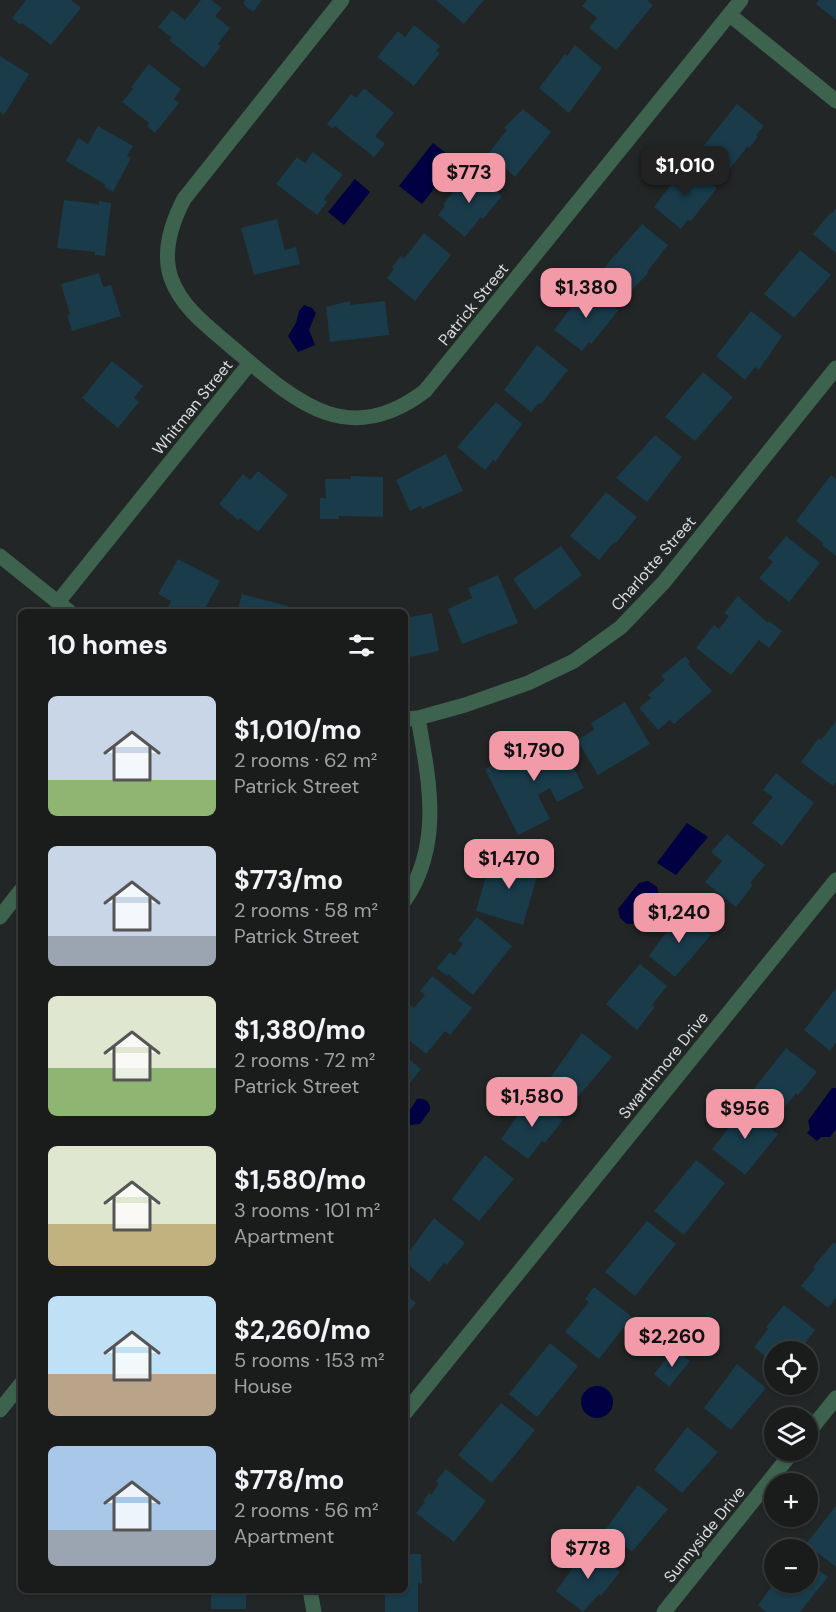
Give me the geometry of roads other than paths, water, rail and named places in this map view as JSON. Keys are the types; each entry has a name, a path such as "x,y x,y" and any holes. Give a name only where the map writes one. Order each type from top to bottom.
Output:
{"street":[{"name":"Whitman Street","path":"64,607 250,363 195,316 183,302 171,278 170,237 179,210 192,187 342,0"},
{"name":"Patrick Street","path":"250,363 306,405 332,416 369,417 384,414 412,401 425,391 439,375 741,0"},
{"path":"730,15 836,100"},
{"name":"Charlotte Street","path":"408,894 425,857 431,819 428,776 411,719 498,695 528,683 574,661 621,627 664,582 836,368"},
{"path":"0,556 64,607"},
{"name":"Swarthmore Drive","path":"408,1409 836,880"},
{"path":"0,917 18,894"},
{"path":"0,1410 18,1388"},
{"path":"818,1420 836,1398"},
{"name":"Sunnyside Drive","path":"664,1612 785,1461"},
{"path":"311,1593 314,1612"}]}
